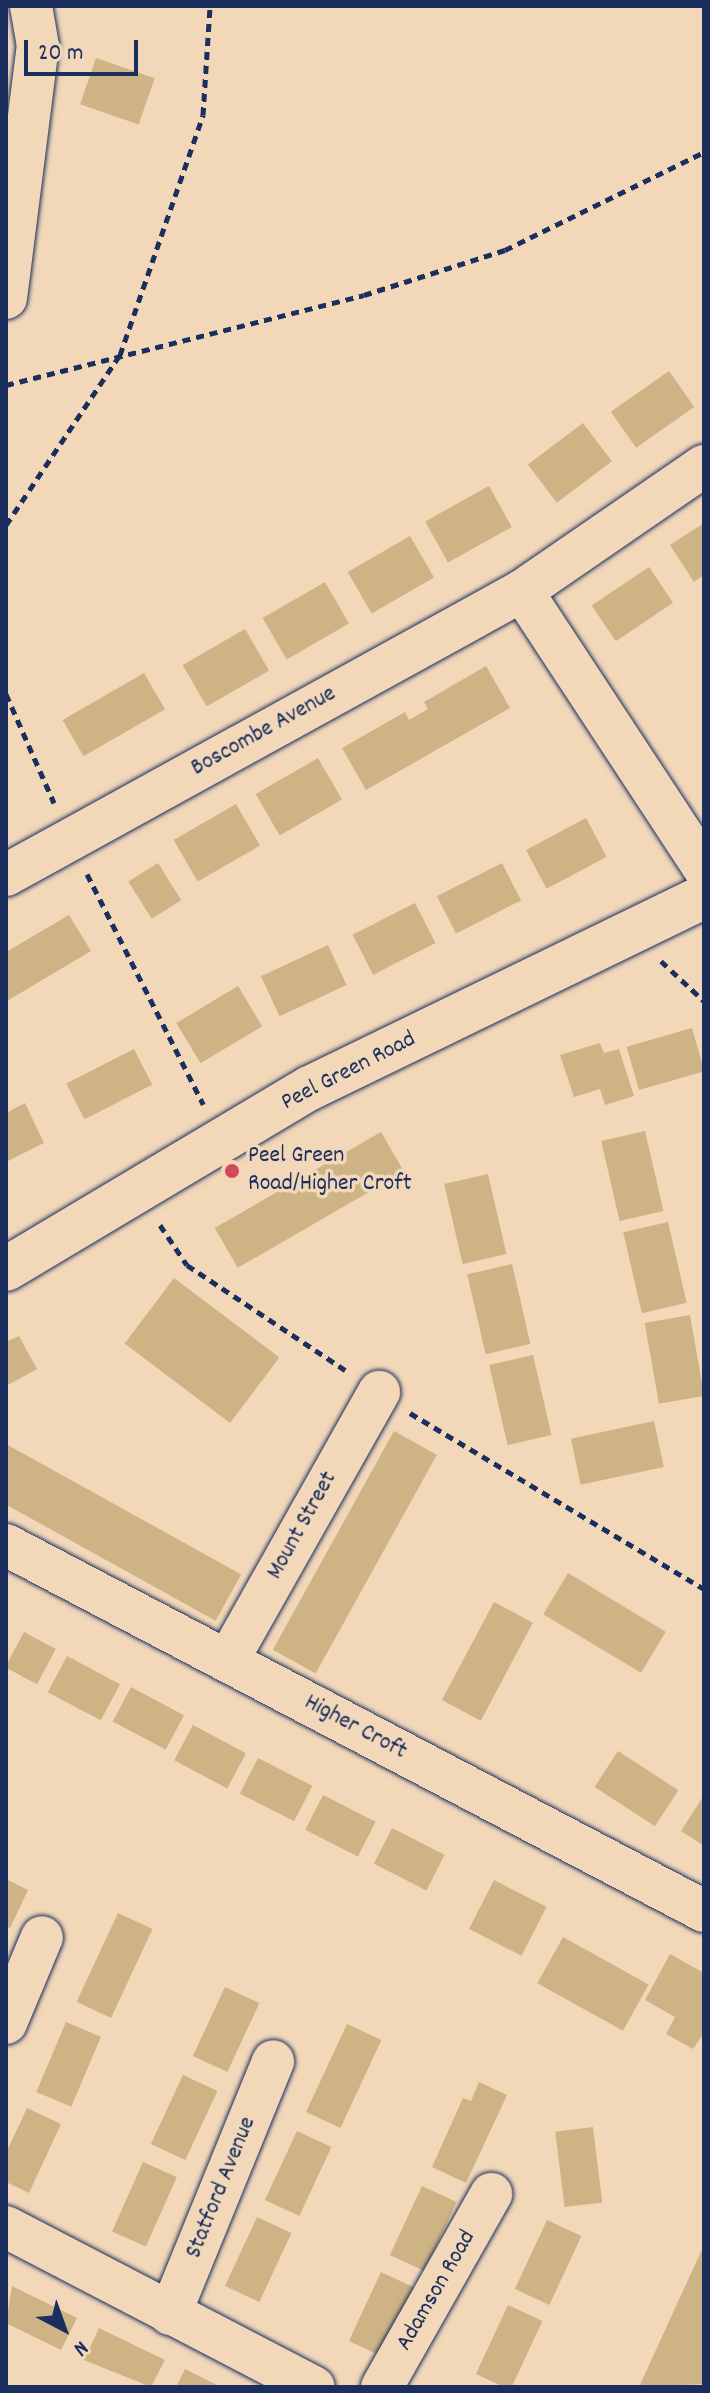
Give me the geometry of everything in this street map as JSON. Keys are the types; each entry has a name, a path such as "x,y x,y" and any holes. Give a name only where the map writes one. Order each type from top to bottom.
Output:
{"street":[{"path":"6,298 38,46 31,6"},
{"name":"Boscombe Avenue","path":"6,875 522,591 704,466"},
{"path":"522,591 704,868"},
{"name":"Peel Green Road","path":"6,1269 310,1088 704,897"},
{"name":"Mount Street","path":"228,1660 379,1392"},
{"name":"Higher Croft","path":"6,1545 704,1911"},
{"path":"6,2023 42,1937"},
{"name":"Statford Avenue","path":"170,2314 273,2061"},
{"name":"Adamson Road","path":"382,2387 491,2194"},
{"path":"6,2227 314,2387"}],"path":[{"path":"6,525 120,355 203,115 210,6"},
{"path":"6,385 364,295 505,250 704,152"},
{"path":"6,694 69,839 221,1141"},
{"path":"631,933 704,1001"}],"building":[{"path":"96,58 155,78 139,125 80,104"},
{"path":"669,371 694,407 636,448 611,412"},
{"path":"583,423 612,461 557,503 528,465"},
{"path":"489,486 512,527 448,562 425,521"},
{"path":"704,523 704,575 694,582 670,545"},
{"path":"410,536 434,578 372,614 348,572"},
{"path":"649,567 673,603 616,641 592,606"},
{"path":"325,582 349,624 287,660 263,618"},
{"path":"245,629 269,671 207,707 183,665"},
{"path":"486,666 510,708 366,790 342,748 405,712 409,720 428,709 424,702"},
{"path":"144,673 165,709 84,756 63,720"},
{"path":"318,758 342,800 280,836 256,794"},
{"path":"236,804 260,846 198,882 174,840"},
{"path":"586,818 607,857 547,889 526,850"},
{"path":"158,863 181,900 152,919 128,882"},
{"path":"502,863 521,900 456,934 437,896"},
{"path":"415,903 435,943 373,975 353,935"},
{"path":"69,915 91,951 7,1001 6,952"},
{"path":"328,945 347,985 280,1016 261,976"},
{"path":"238,986 262,1026 200,1063 176,1023"},
{"path":"692,1028 704,1071 639,1090 627,1047"},
{"path":"600,1043 604,1053 619,1049 634,1096 605,1105 600,1089 574,1097 560,1055"},
{"path":"134,1049 152,1085 84,1119 66,1084"},
{"path":"25,1103 44,1143 6,1162 6,1113"},
{"path":"645,1131 663,1211 620,1221 601,1141"},
{"path":"381,1132 404,1172 238,1268 215,1228"},
{"path":"488,1174 506,1254 463,1264 444,1184"},
{"path":"668,1222 687,1303 642,1313 623,1232"},
{"path":"512,1264 530,1344 486,1354 467,1274"},
{"path":"174,1278 279,1357 230,1423 125,1343"},
{"path":"690,1315 704,1396 659,1404 645,1323"},
{"path":"19,1336 37,1369 6,1386 6,1342"},
{"path":"533,1355 551,1435 508,1445 489,1365"},
{"path":"654,1421 664,1467 581,1485 571,1439"},
{"path":"394,1431 437,1455 316,1673 273,1650"},
{"path":"6,1444 241,1574 216,1621 6,1505"},
{"path":"568,1573 666,1632 641,1673 543,1614"},
{"path":"494,1602 533,1623 481,1721 442,1700"},
{"path":"24,1632 56,1649 37,1684 6,1668"},
{"path":"67,1656 120,1684 101,1720 48,1692"},
{"path":"131,1687 184,1715 166,1750 113,1721"},
{"path":"193,1725 246,1753 227,1788 174,1760"},
{"path":"618,1751 678,1790 655,1826 595,1787"},
{"path":"258,1758 312,1786 294,1821 240,1794"},
{"path":"323,1795 376,1822 358,1857 305,1830"},
{"path":"704,1795 704,1846 681,1831"},
{"path":"392,1828 445,1855 426,1890 374,1864"},
{"path":"6,1879 28,1890 10,1928 6,1926"},
{"path":"494,1880 547,1907 522,1956 469,1929"},
{"path":"118,1913 152,1929 111,2018 77,2002"},
{"path":"563,1937 649,1985 623,2031 537,1983"},
{"path":"670,1954 704,1973 704,2033 693,2049 666,2034 675,2017 645,2000"},
{"path":"225,1987 259,2003 227,2072 193,2056"},
{"path":"66,2022 101,2037 71,2107 36,2092"},
{"path":"347,2024 381,2040 340,2128 306,2112"},
{"path":"183,2075 217,2091 185,2160 151,2144"},
{"path":"479,2082 507,2095 466,2183 432,2167 463,2098 471,2101"},
{"path":"27,2108 61,2124 29,2193 6,2182 6,2153"},
{"path":"593,2127 602,2202 565,2207 555,2132"},
{"path":"297,2131 331,2147 299,2216 265,2200"},
{"path":"143,2162 177,2177 146,2246 112,2231"},
{"path":"422,2186 456,2202 424,2271 390,2255"},
{"path":"257,2217 291,2233 259,2302 225,2286"},
{"path":"547,2220 581,2236 549,2305 515,2289"},
{"path":"704,2245 704,2384 639,2387"},
{"path":"381,2272 415,2288 383,2357 349,2341"},
{"path":"12,2286 77,2318 61,2350 6,2323"},
{"path":"508,2305 542,2321 512,2387 504,2387 476,2374"},
{"path":"99,2328 165,2360 151,2387 84,2360"},
{"path":"185,2369 221,2387 176,2387"}],"place":[{"name":"Peel Green Road/Higher Croft","path":"232,1171"}]}
